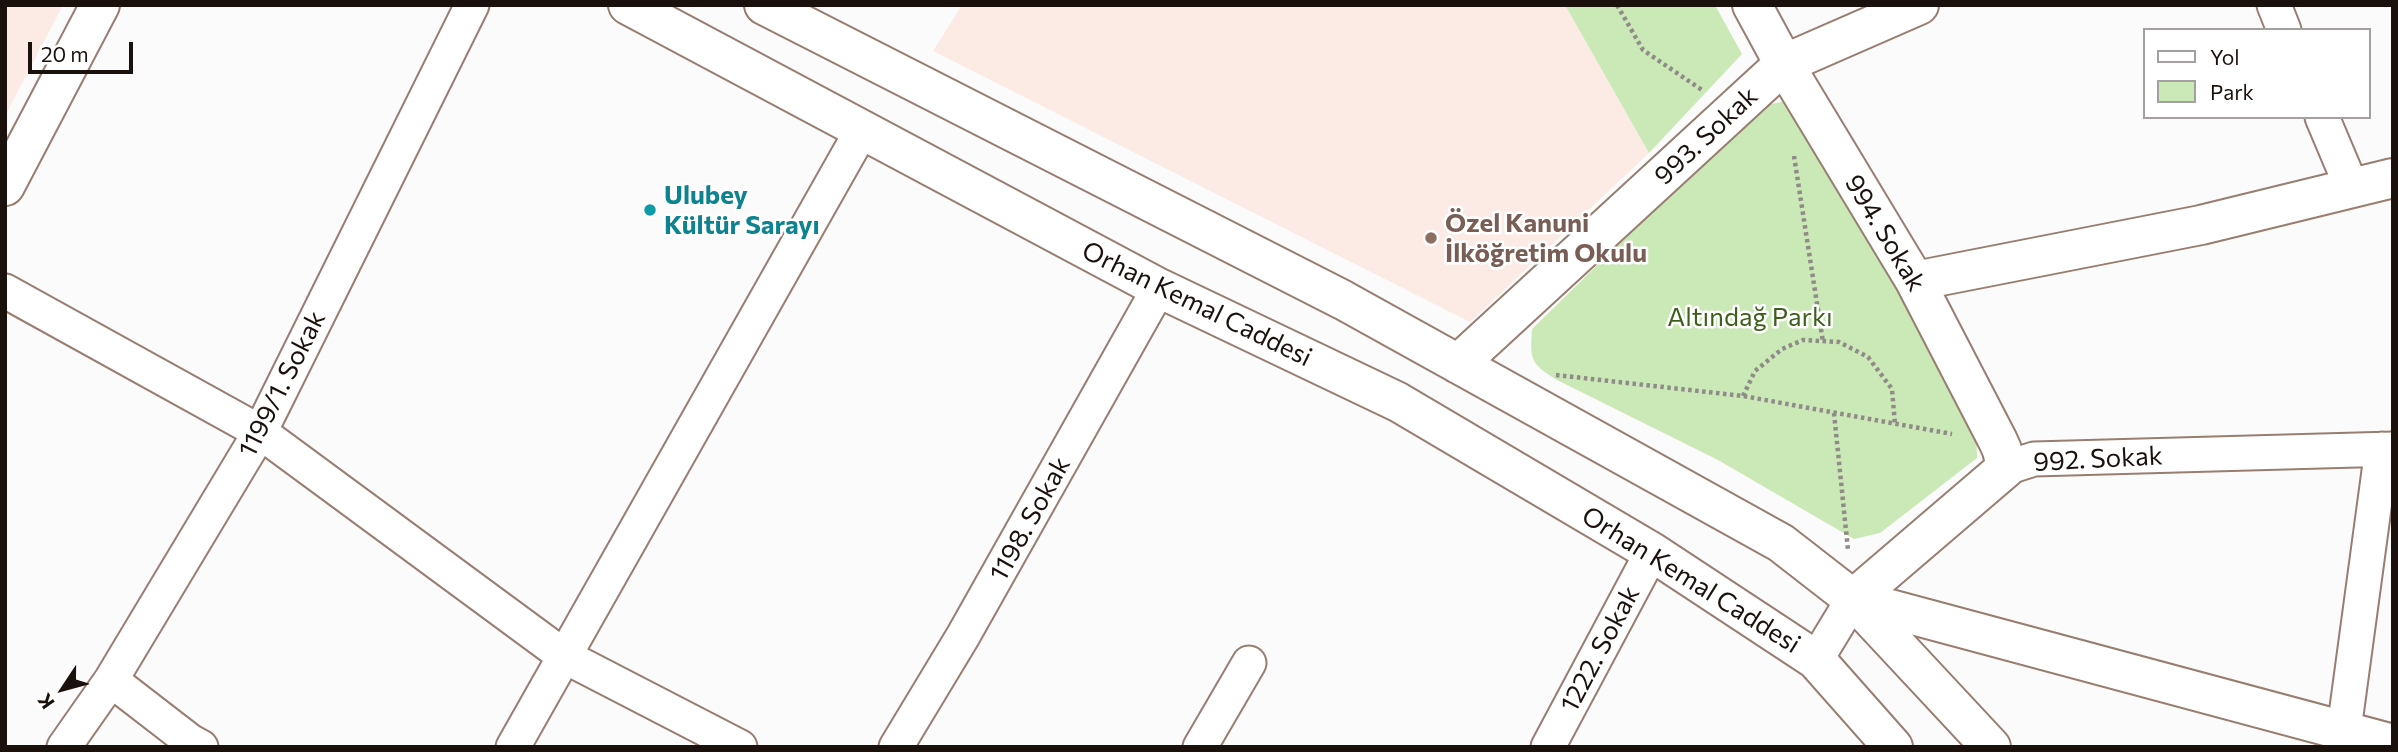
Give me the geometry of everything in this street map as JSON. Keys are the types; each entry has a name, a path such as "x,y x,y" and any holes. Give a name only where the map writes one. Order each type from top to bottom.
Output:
{"main road":[{"path":"5,186 100,5"},
{"name":"Orhan Kemal Caddesi","path":"628,5 1159,288 1398,402 1652,552 1816,660"},
{"path":"764,5 1343,300 1781,543 1853,599 1992,747"},
{"name":"994. Sokak","path":"1752,5 1784,64 1915,281 2002,454"},
{"name":"993. Sokak","path":"1458,364 1784,64 1919,5"},
{"path":"1915,281 2201,225 2393,178"},
{"name":"992. Sokak","path":"1853,599 2002,454"},
{"path":"1853,599 2393,744"},
{"path":"1816,660 1893,747"}],"street":[{"name":"1199/1. Sokak","path":"64,747 111,680 260,432 472,5"},
{"path":"2274,5 2283,28"},
{"path":"2323,119 2352,188"},
{"path":"513,747 862,130"},
{"name":"1198. Sokak","path":"896,747 964,636 1159,288"},
{"path":"5,291 260,432 564,656 740,747"},
{"path":"2344,730 2387,449"},
{"name":"992. Sokak","path":"2002,454 2034,458 2387,449"},
{"name":"1222. Sokak","path":"1548,747 1652,552"},
{"name":"Orhan Kemal Caddesi","path":"1816,660 1853,599"},
{"path":"1200,747 1249,663"},
{"path":"111,680 193,745"}],"path":[{"path":"1617,5 1643,50 1705,93"},
{"path":"1794,155 1823,342"},
{"path":"1742,396 1755,371 1782,349 1803,340 1839,342 1868,357 1892,389 1895,425"},
{"path":"1553,374 1742,396 1895,425 2002,454"},
{"path":"1833,413 1853,599"}],"shaded area":[{"path":"5,5 63,5 5,116"},
{"name":"Özel Kanuni İlköğretim Okulu","path":"962,5 1565,5 1649,153 1470,322 933,51"}],"green space":[{"path":"1565,5 1715,5 1742,54 1649,153"},
{"name":"Altındağ Parkı","path":"1785,101 1814,142 1976,423 1977,458 1880,533 1854,539 1718,460 1557,380 1537,365 1531,348 1532,329 1759,107"}],"place":[{"name":"Ulubey Kültür Sarayı","path":"650,210"},
{"name":"Özel Kanuni İlköğretim Okulu","path":"1431,238"}]}
